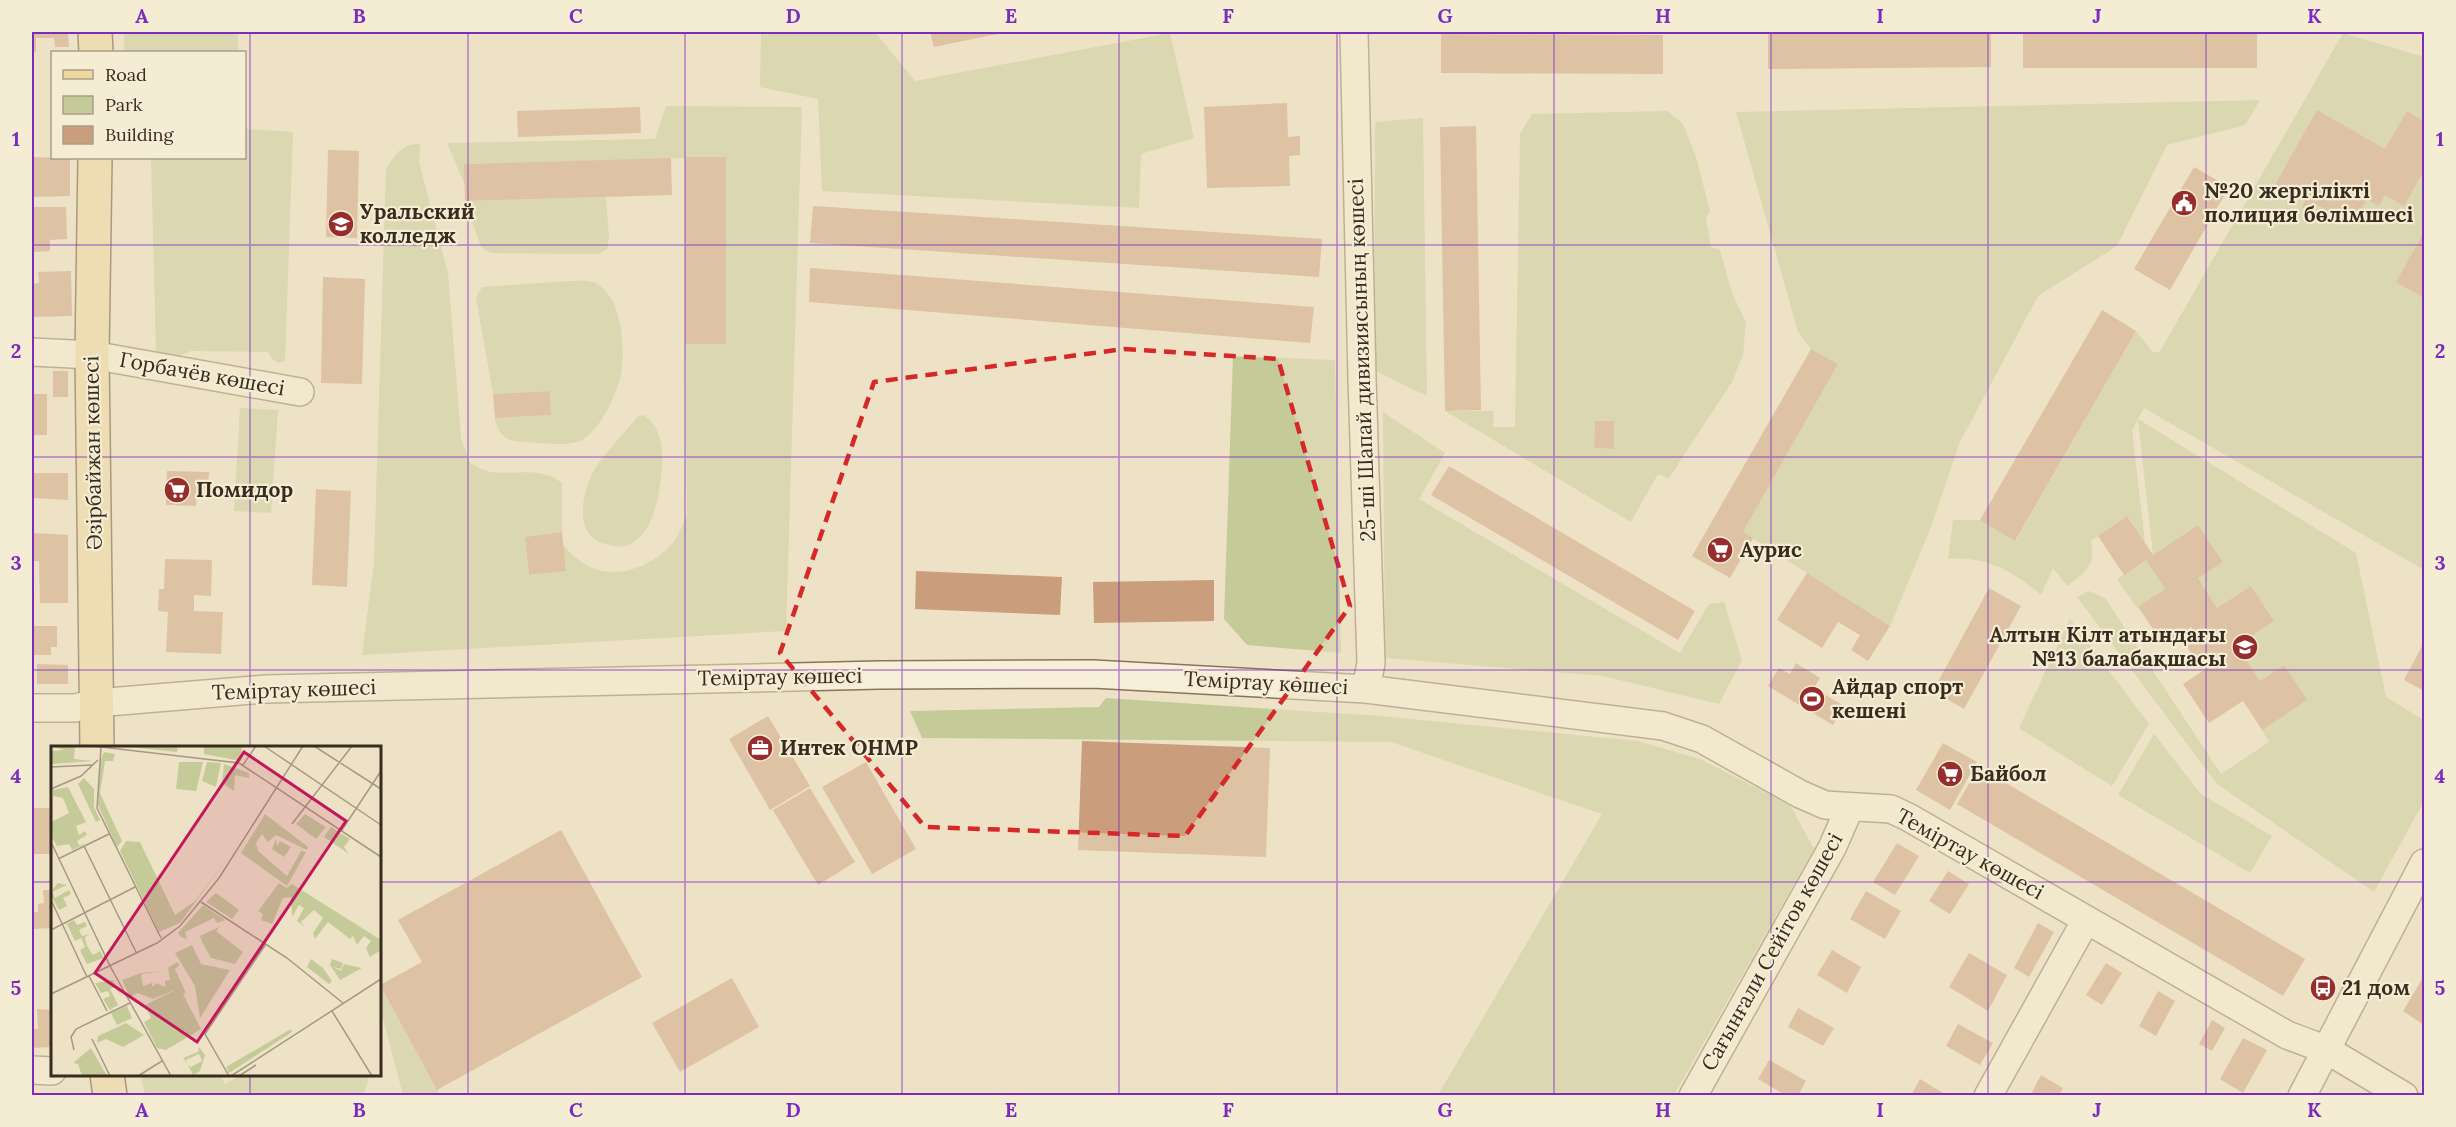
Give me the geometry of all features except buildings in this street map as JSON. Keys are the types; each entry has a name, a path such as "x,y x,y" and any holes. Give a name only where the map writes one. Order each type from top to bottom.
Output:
{"main road":[{"path":"95,32 96,51"},
{"name":"Әзірбайжан көшесі","path":"95,159 92,355 97,746"},
{"path":"107,1076 110,1095"}],"street":[{"name":"25-ші Шапай дивизиясының көшесі","path":"1354,32 1371,663 1366,689"},
{"name":"Горбачёв көшесі","path":"32,352 92,355 300,392"},
{"name":"Теміртау көшесі","path":"32,708 75,708 96,703 266,689 892,675 1093,674 1366,689 1663,726 1702,739 1825,805 1891,809 1908,817 2287,1035 2327,1050 2404,1095"},
{"name":"Сағынғали Сейітов көшесі","path":"1693,1095 1832,848 1850,807"},
{"path":"2302,1095 2424,863"},
{"path":"1988,1095 2086,920"},
{"path":"32,1071 51,1071"}],"highlighted area":[{"path":"1124,349 1278,359 1350,606 1185,836 925,827 780,653 874,382"}],"green space":[{"path":"124,32 238,32 238,51 124,51"},
{"path":"761,32 875,32 915,81 1170,33 1194,138 1141,154 1139,208 822,191 818,99 760,87"},
{"path":"2343,33 2424,57 2424,570 2144,408 2138,419 2356,553 2386,697 2424,720 2424,801 2374,892 2217,784 2077,597 2089,591 2105,598 2221,774 2269,742 2262,730 2284,665 2260,681 2237,646 2274,621 2251,586 2217,608 2198,578 2223,562 2198,525 2153,555 2138,420 2132,430 2145,543 2127,516 2091,541 2091,562 2084,572 2067,586 2053,568 2041,595 2020,579 1998,567 1975,560 1948,559 1953,520 1980,520 2016,540 2136,331 2152,351 2159,353"},
{"path":"2260,100 2245,125 2167,145 2117,246 2038,296 1960,442 1931,527 1890,626 1743,532 1838,364 1811,349 1798,332 1736,112"},
{"path":"666,106 802,107 786,631 362,655 374,562 386,170 396,155 408,146 420,144 419,162 448,273 461,438 470,463 492,472 537,473 562,483 562,532 525,537 529,575 566,571 563,545 592,568 618,572 631,570 655,558 666,550 677,537 687,515 685,344 726,344 726,157 465,164 465,185 447,143 655,139"},
{"path":"1667,111 1683,124 1696,157 1710,211 1706,218 1711,247 1720,250 1732,293 1746,322 1743,355 1732,382 1669,478 1658,474 1631,522 1445,411 1494,411 1493,427 1515,427 1520,134 1532,114","holes":["1595,421 1614,422 1614,449 1594,448"]},
{"path":"1423,118 1427,396 1374,370 1375,122"},
{"path":"246,129 293,132 285,361 279,363 273,360 268,352 191,351 174,358 161,356 156,350 151,159 246,159"},
{"path":"606,197 609,239 607,249 599,254 491,253 481,247 465,201"},
{"path":"591,281 603,289 611,299 621,327 623,358 619,383 606,413 585,438 573,443 557,444 519,442 509,439 501,434 495,418 551,415 550,391 493,394 476,298 482,287"},
{"path":"1233,356 1335,360 1341,653 1247,645 1224,619"},
{"path":"240,408 278,410 271,513 234,511"},
{"path":"1383,412 1445,453 1419,499 1680,653 1709,604 1724,602 1742,660 1719,704 1603,676 1385,658"},
{"path":"644,415 654,425 662,450 660,485 655,510 645,532 637,540 623,546 608,545 596,540 585,525 583,505 585,494 592,474 601,460 638,416"},
{"path":"2146,560 2165,589 2137,608 2117,579"},
{"path":"2070,619 2149,724 2112,786 2019,728"},
{"path":"1106,698 1380,716 1638,741 1700,759 1790,805 1814,849 1674,1095 1438,1095 1602,814 1391,742 922,738 910,711 1099,707"},
{"path":"2154,734 2201,794 2272,836 2250,873 2118,795"},
{"path":"381,987 440,1095 403,1095 381,1012"},
{"path":"141,1076 221,1076 225,1084 239,1076 367,1076 368,1083 362,1096 145,1095"}],"place":[{"name":"№20 жергілікті полиция бөлімшесі","path":"2184,203"},
{"name":"Уральский колледж","path":"341,224"},
{"name":"Помидор","path":"177,490"},
{"name":"Аурис","path":"1720,550"},
{"name":"Алтын Кілт атындағы №13 балабақшасы","path":"2245,647"},
{"name":"Айдар спорт кешені","path":"1812,699"},
{"name":"Интек ОНМР","path":"760,748"},
{"name":"Байбол","path":"1950,774"},
{"name":"21 дом","path":"2323,988"}]}
